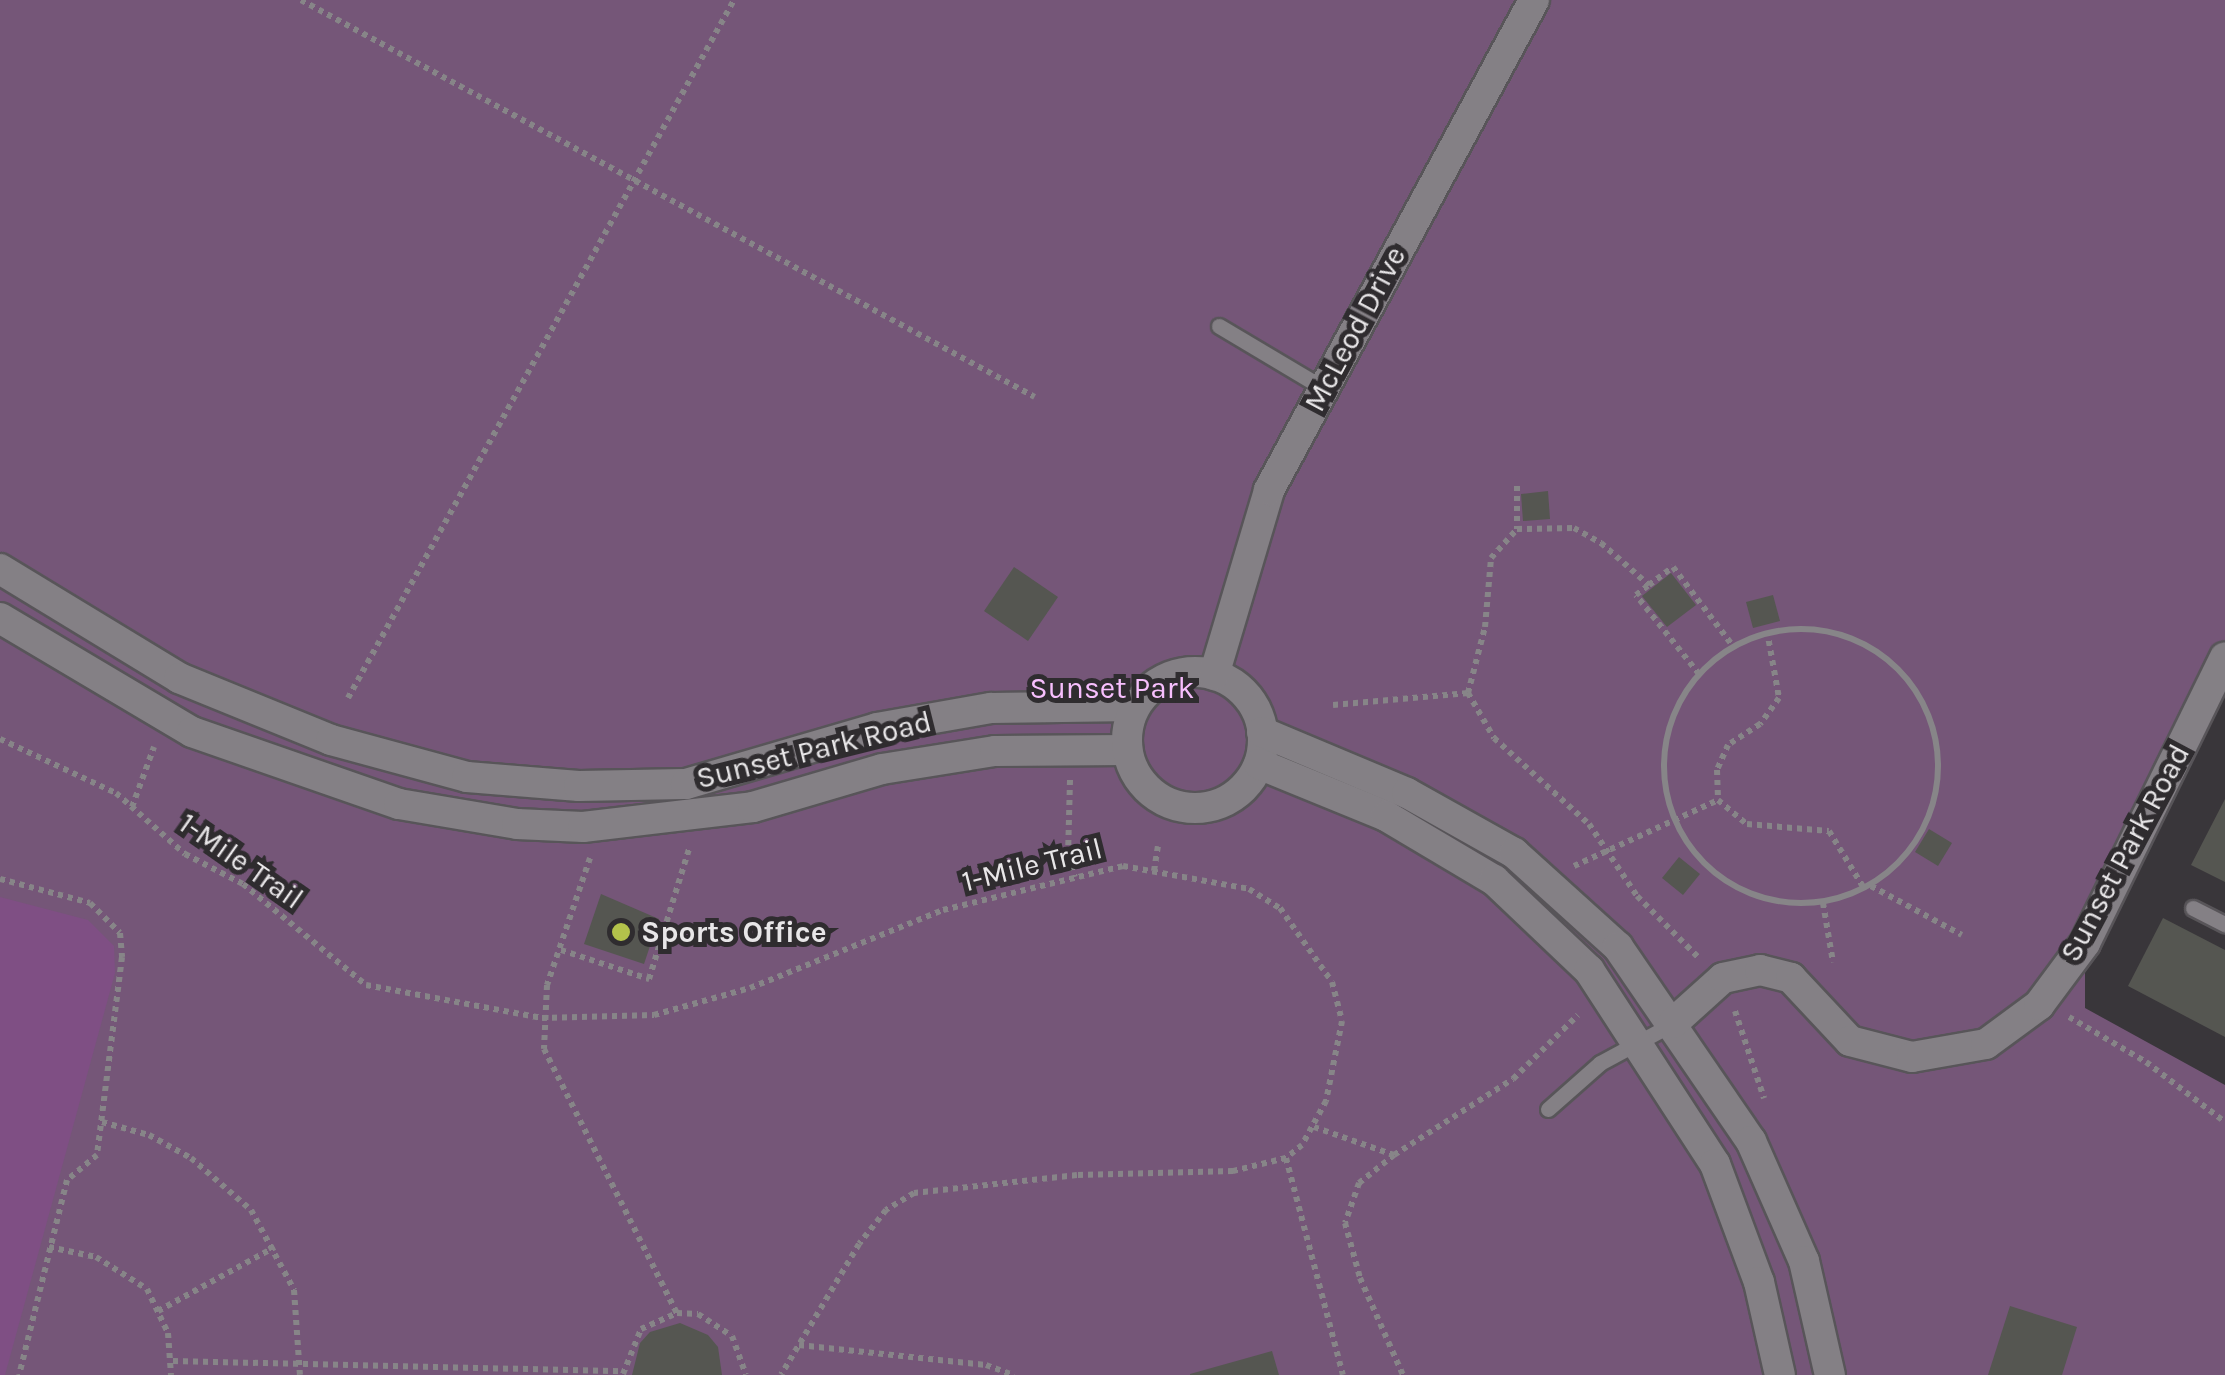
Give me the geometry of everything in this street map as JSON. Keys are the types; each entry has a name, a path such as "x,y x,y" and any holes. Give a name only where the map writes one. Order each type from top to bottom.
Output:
{"street":[{"name":"McLeod Drive","path":"1214,674 1270,490 1534,0"},
{"name":"Sunset Park Road","path":"0,569 180,678 331,740 467,776 580,786 686,784 777,762 877,728 991,708 1135,706"},
{"name":"Sunset Park Road","path":"0,618 192,732 399,804 516,824 583,827 753,808 882,769 995,751 1127,750"},
{"name":"Sunset Park Road","path":"1673,1024 1723,978 1760,970 1791,978 1850,1041 1912,1057 1986,1044 2042,1000 2085,942 2225,658"},
{"path":"1214,674 1250,700 1262,732 1260,764 1232,798 1189,809 1148,790 1127,750 1135,706 1169,677 1214,674"},
{"path":"1262,732 1407,793 1514,854 1618,947 1751,1141 1804,1261 1830,1375"},
{"path":"1260,764 1386,816 1494,880 1588,970 1640,1041 1715,1164 1759,1282 1780,1375"}],"lane":[{"path":"1220,326 1323,388"},
{"path":"2193,908 2225,924"},
{"path":"1548,1109 1600,1063 1673,1024"}],"path":[{"path":"302,0 1035,397"},
{"path":"348,698 734,0"},
{"path":"1517,486 1517,529 1492,558 1485,627 1468,692 1494,738 1568,804 1609,852 1637,896 1703,961"},
{"path":"1517,529 1574,528 1602,542 1649,584"},
{"path":"1699,674 1636,595 1649,584 1673,567 1734,646"},
{"path":"1806,628 1862,645 1917,692 1935,733 1942,779 1928,824 1902,862 1868,888 1823,903 1774,902 1730,885 1695,854 1674,817 1663,768 1669,723 1699,674 1734,646 1767,631 1806,628"},
{"path":"1767,631 1779,698 1760,724 1728,745 1717,770 1718,800 1747,824 1830,831 1868,888 1962,935"},
{"path":"1334,705 1468,692"},
{"name":"1-Mile Trail","path":"0,740 116,794 185,854 242,884 366,985 542,1018 654,1015 750,988 943,910 1123,866 1249,889 1280,908 1310,942 1332,982 1342,1021 1338,1063 1314,1127 1286,1158"},
{"path":"1070,791 1068,856 1075,877"},
{"path":"1569,869 1674,817 1718,800"},
{"path":"561,950 649,980 690,846"},
{"path":"1154,871 1158,846"},
{"path":"590,856 542,1018 552,1066 677,1313"},
{"path":"0,880 90,903 120,933 97,1155 67,1180 19,1375"},
{"path":"1823,903 1833,962"},
{"path":"2042,1000 2146,1062 2225,1122"},
{"path":"1403,1375 1360,1278 1345,1223 1360,1183 1394,1154 1513,1079 1578,1015"},
{"path":"102,1122 149,1135 215,1173 275,1246 294,1290 300,1375"},
{"path":"1314,1127 1394,1154"},
{"path":"781,1375 859,1244 886,1210 914,1193 1078,1175 1233,1170 1286,1158 1343,1375"},
{"path":"158,1311 275,1246"},
{"path":"49,1247 124,1270 147,1289 173,1361 172,1375"},
{"path":"173,1361 623,1373 641,1330 677,1313 698,1314 732,1336 746,1375"},
{"path":"799,1345 986,1366 1014,1375"}],"green space":[{"name":"Sunset Park","path":"0,0 2225,0 2225,657 2085,942 2085,1008 2225,1085 2225,1375 0,1375"}],"shaded area":[{"path":"0,897 88,920 114,946 115,973 5,1375 0,1375"}],"building":[{"path":"1548,491 1550,519 1523,521 1521,494"},
{"path":"1014,567 1058,597 1028,641 984,611"},
{"path":"1671,573 1696,605 1667,627 1642,596"},
{"path":"1773,595 1780,621 1753,628 1746,602"},
{"path":"2225,799 2225,882 2191,865"},
{"path":"1929,829 1952,843 1938,866 1915,852"},
{"path":"1679,857 1700,874 1683,895 1662,878"},
{"name":"Sports Office","path":"601,894 659,919 644,964 584,944"},
{"path":"2163,918 2225,950 2225,1037 2128,986"},
{"path":"2010,1306 2077,1327 2062,1375 1988,1375"},
{"path":"680,1323 708,1335 718,1347 722,1375 632,1375 640,1343 650,1332"},
{"path":"1272,1351 1279,1375 1190,1375 1190,1374"}],"place":[{"name":"Sports Office","path":"621,932"}]}
